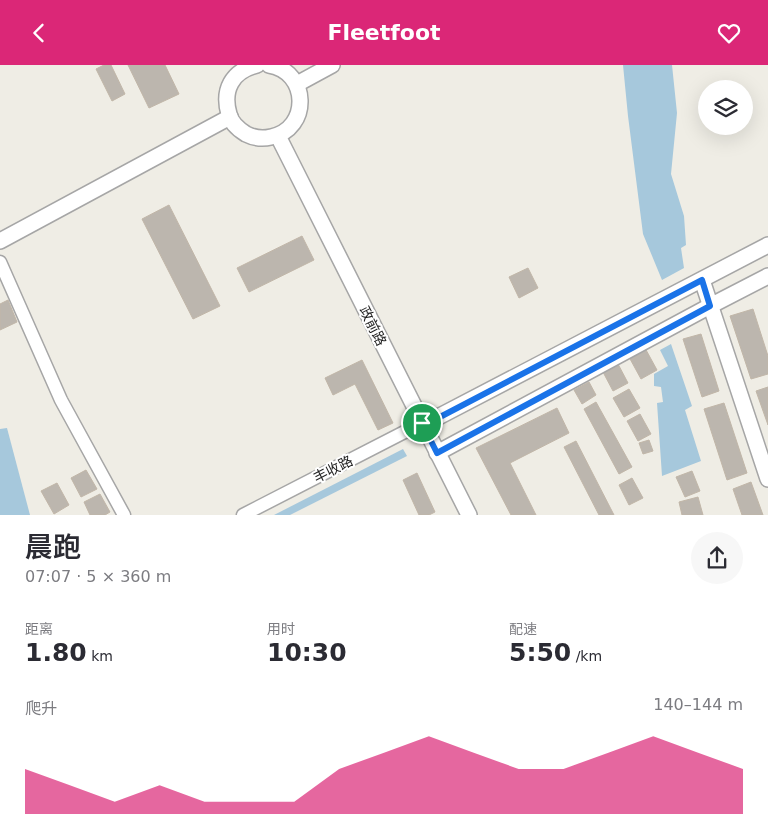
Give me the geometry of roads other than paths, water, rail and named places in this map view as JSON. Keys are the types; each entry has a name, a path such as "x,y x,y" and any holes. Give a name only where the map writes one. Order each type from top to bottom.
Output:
{"street":[{"path":"250,66 236,76 228,89 226,103 230,117 238,129 250,136 264,139 278,136 290,127 298,114 301,99 297,84 288,73 269,65"},
{"path":"297,84 332,65"},
{"path":"0,241 230,117"},
{"name":"政前路","path":"278,136 469,515"},
{"path":"422,423 440,417 768,245"},
{"path":"0,262 62,400 124,515"},
{"path":"437,453 768,276"},
{"path":"702,280 768,479"},
{"name":"丰收路","path":"243,515 422,423"}],"water":[{"path":"623,65 672,65 677,113 671,174 684,216 686,245 681,248 684,268 662,280 643,234"},
{"path":"671,344 692,406 685,410 701,461 662,476 657,403 663,402 661,387 654,386 654,374 668,366 660,350"},
{"path":"7,428 30,515 0,515 0,429"},
{"path":"403,449 407,456 290,515 274,515"}]}
